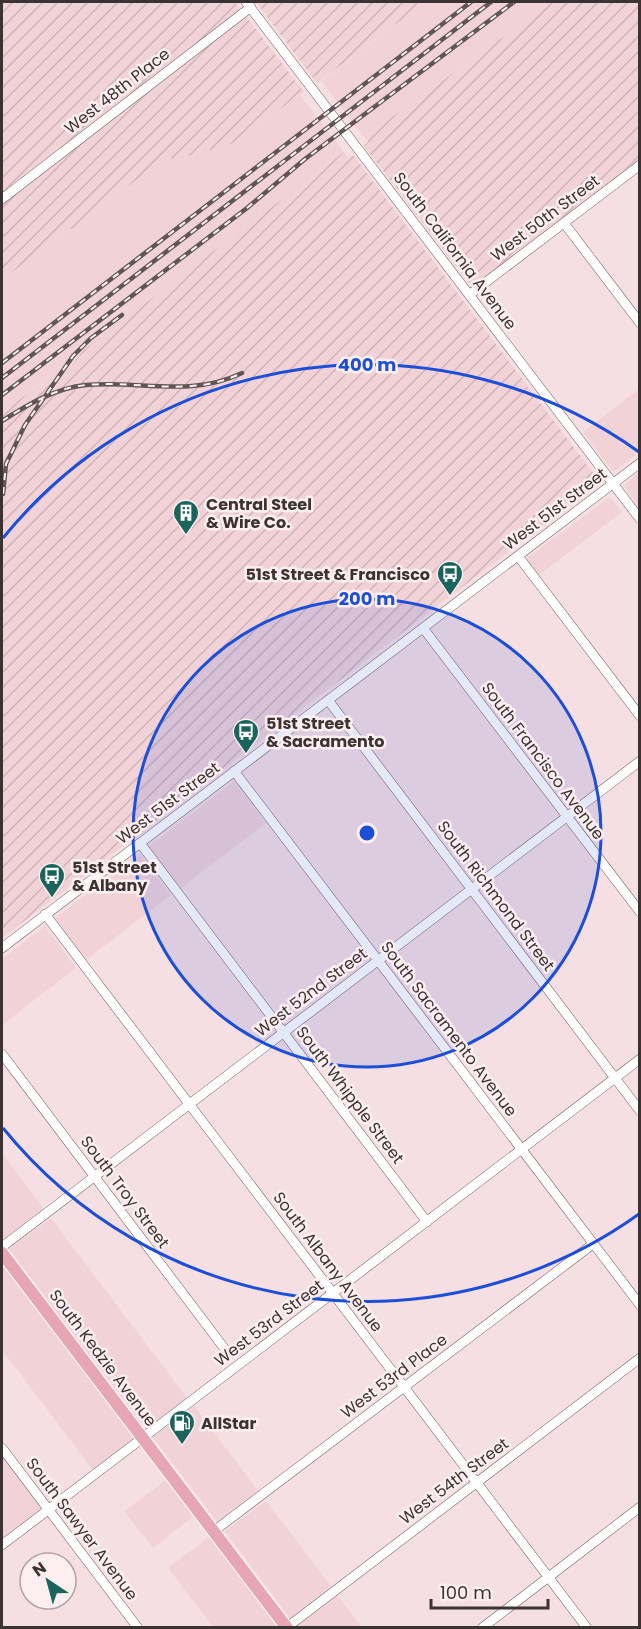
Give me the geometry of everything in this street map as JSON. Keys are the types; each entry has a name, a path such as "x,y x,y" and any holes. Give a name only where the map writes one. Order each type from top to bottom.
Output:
{"main road":[{"name":"South Kedzie Avenue","path":"2,1252 286,1627"}],"street":[{"name":"West 48th Place","path":"2,199 248,4"},
{"name":"South California Avenue","path":"248,4 639,519"},
{"name":"West 50th Street","path":"469,295 639,165"},
{"path":"564,223 639,323"},
{"name":"West 51st Street","path":"2,948 639,463"},
{"path":"518,556 639,716"},
{"name":"South Francisco Avenue","path":"423,628 639,912"},
{"name":"South Richmond Street","path":"328,700 639,1110"},
{"name":"West 52nd Street","path":"2,1247 639,761"},
{"name":"South Sacramento Avenue","path":"234,771 639,1305"},
{"name":"South Whipple Street","path":"140,843 427,1222"},
{"name":"South Albany Avenue","path":"45,915 587,1628"},
{"name":"South Troy Street","path":"2,1054 224,1348"},
{"name":"West 53rd Street","path":"2,1545 639,1059"},
{"name":"West 53rd Place","path":"214,1532 593,1244"},
{"name":"West 54th Street","path":"286,1627 639,1358"},
{"name":"South Sawyer Avenue","path":"2,1448 138,1628"},
{"path":"482,1628 639,1508"}],"shaded area":[{"path":"2,2 235,2 304,92 231,144 173,160 169,155 2,280"},
{"path":"256,2 425,2 317,83"},
{"path":"425,2 552,2 364,137 321,81"},
{"path":"552,2 639,2 639,159 472,287 364,146 368,142 364,137"},
{"path":"300,95 344,152 85,350 60,379 52,374 2,413 2,280 169,154 231,144"},
{"path":"344,152 348,158 353,155 600,482 2,938 2,413 53,374 60,379 84,350"},
{"path":"639,389 639,452 613,472 583,432"},
{"path":"639,473 639,507 624,485"},
{"path":"610,497 622,512 538,576 526,559"},
{"path":"234,781 266,823 180,889 148,847"},
{"path":"140,854 171,895 86,960 54,919"},
{"path":"45,926 76,968 2,1025 2,959"},
{"path":"2,1153 44,1209 3,1241 2,1239"},
{"path":"51,1218 187,1398 146,1429 9,1249"},
{"path":"2,1263 135,1439 93,1470 2,1350"},
{"path":"194,1406 259,1492 218,1523 153,1437"},
{"path":"2,1454 44,1509 2,1541"},
{"path":"166,1480 193,1517 153,1548 124,1511"},
{"path":"266,1501 331,1586 290,1618 225,1531"},
{"path":"209,1537 279,1627 213,1627 168,1568"},
{"path":"337,1595 362,1627 296,1626"}],"railway":[{"path":"2,363 471,2"},
{"path":"2,378 491,2"},
{"path":"2,395 247,208 305,159 514,2"},
{"path":"3,494 6,464 25,425 73,356 91,338 122,315"},
{"path":"2,421 42,398 75,387 106,384 203,385 242,373"}],"place":[{"name":"Central Steel & Wire Co.","path":"186,536"},
{"name":"51st Street & Francisco","path":"450,597"},
{"name":"51st Street & Sacramento","path":"246,755"},
{"name":"51st Street & Albany","path":"52,899"},
{"name":"AllStar","path":"182,1446"}]}
